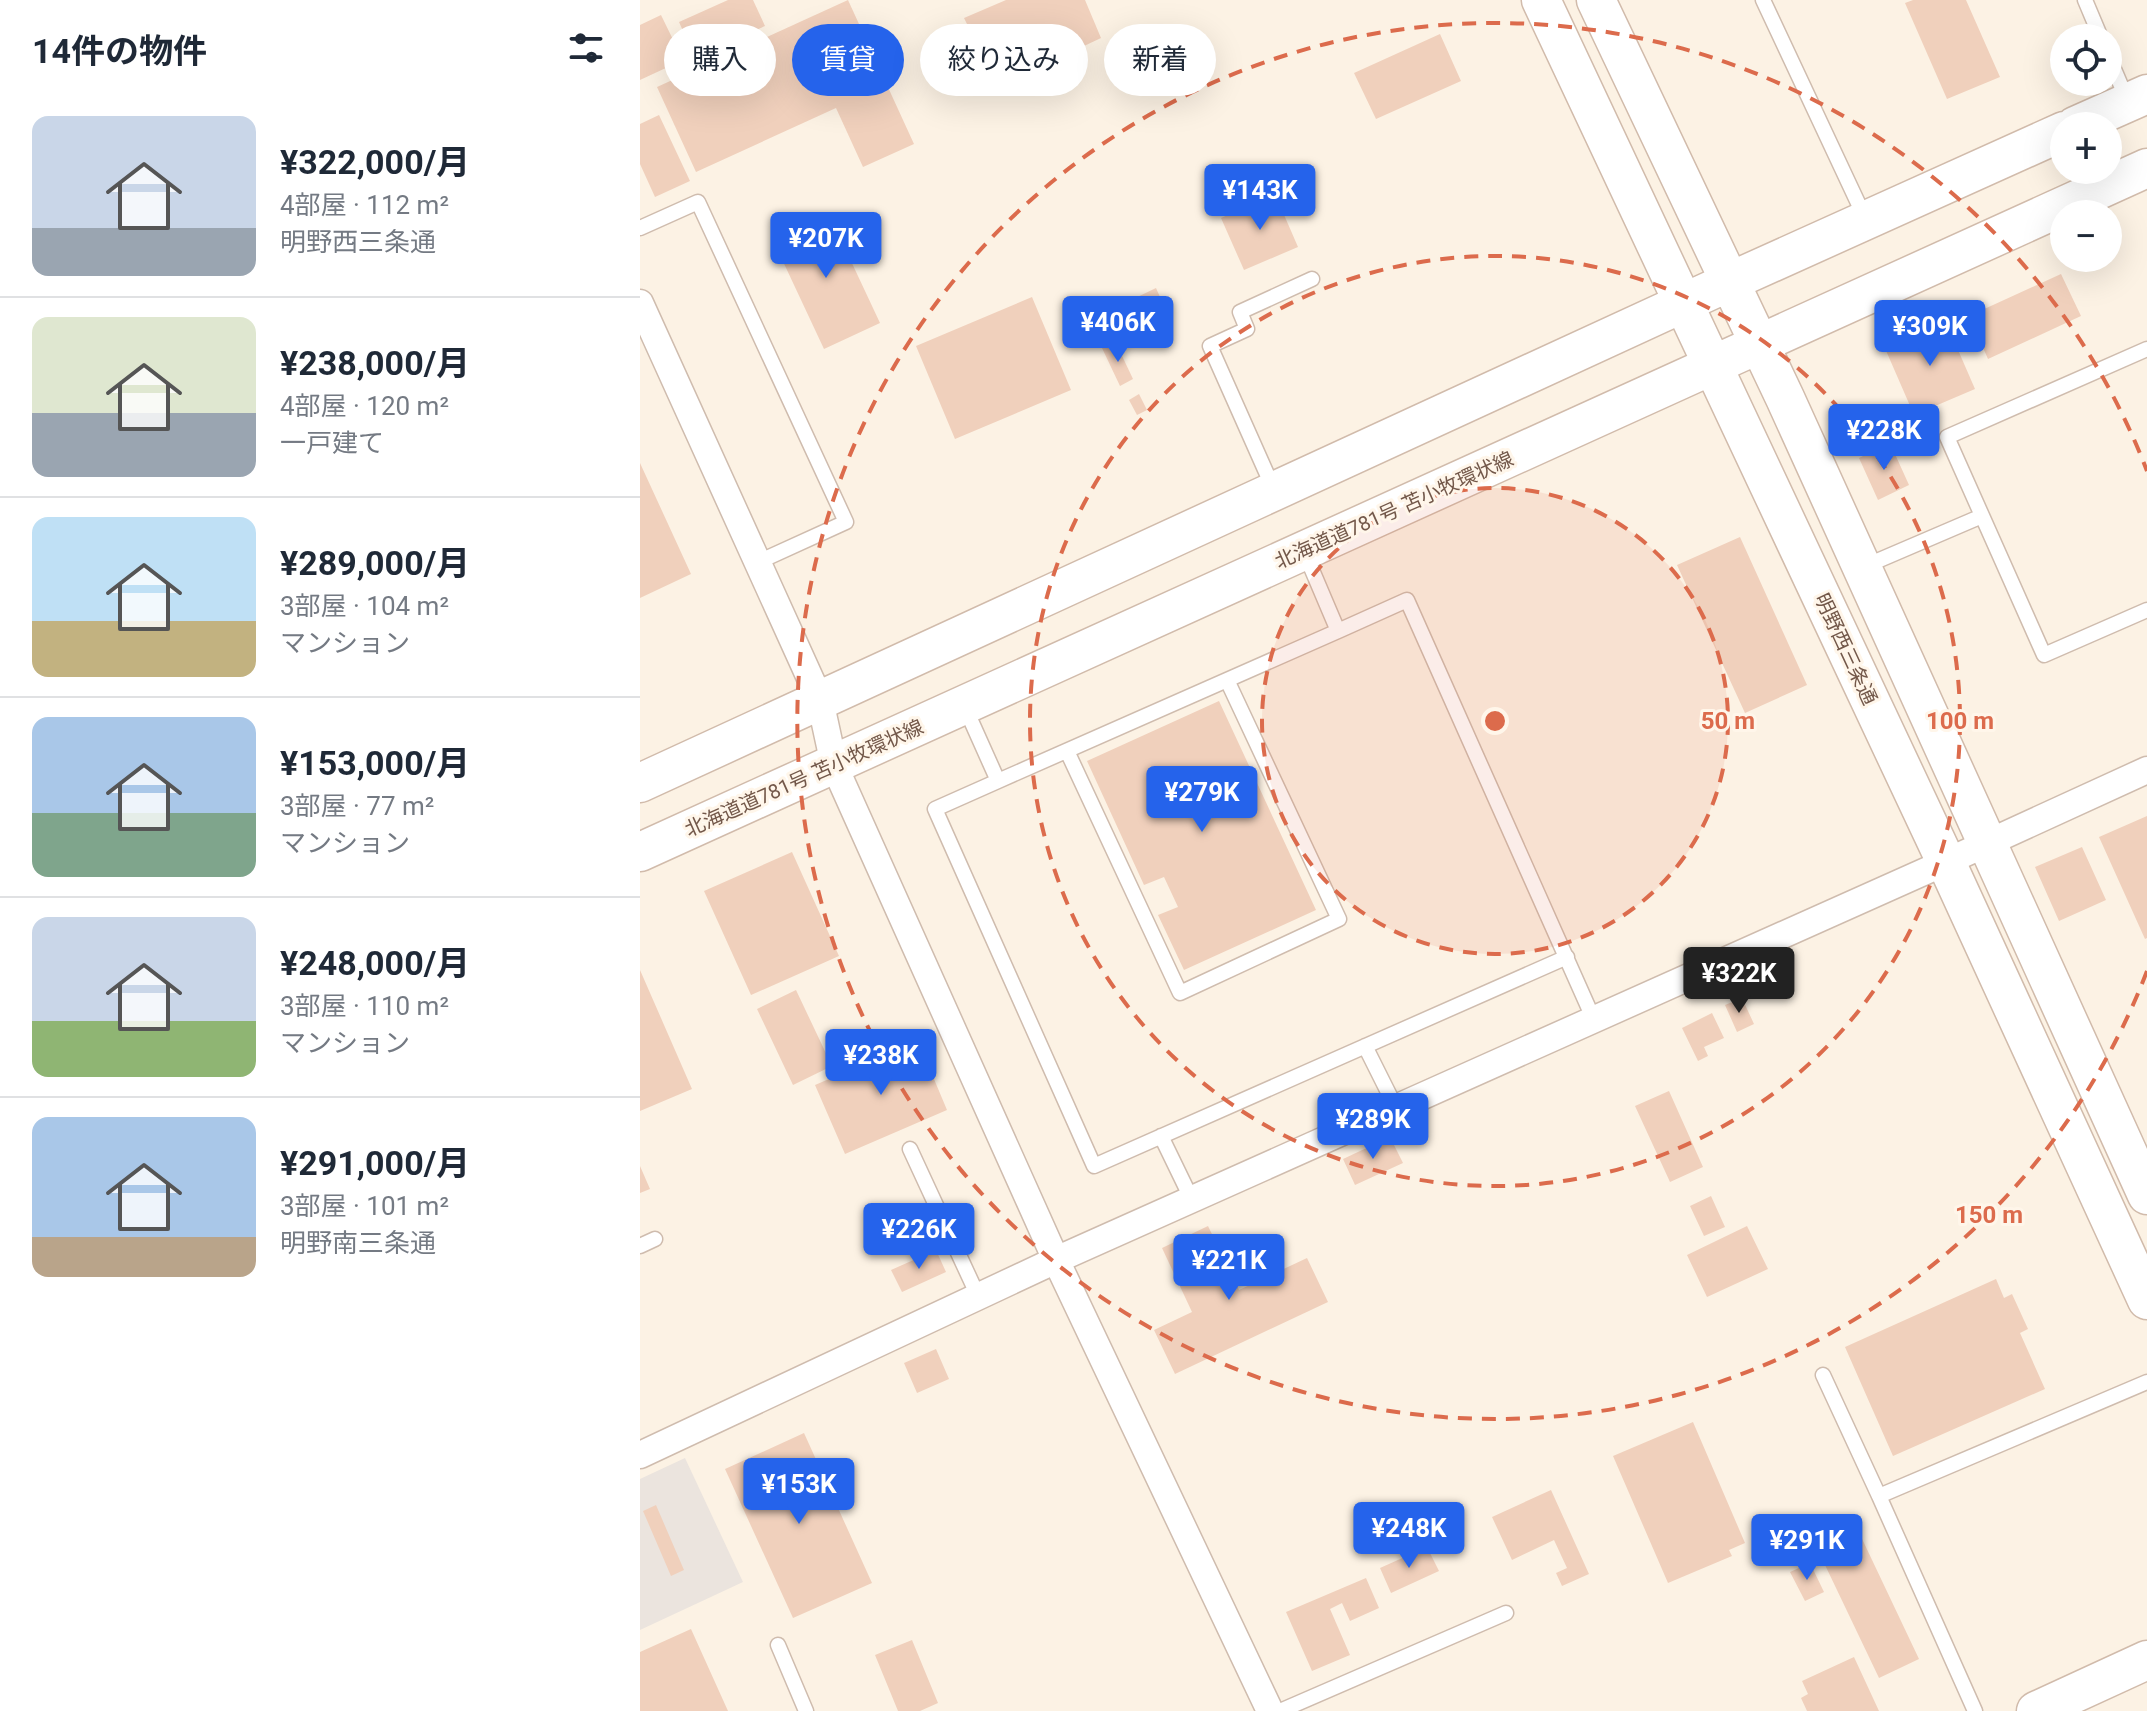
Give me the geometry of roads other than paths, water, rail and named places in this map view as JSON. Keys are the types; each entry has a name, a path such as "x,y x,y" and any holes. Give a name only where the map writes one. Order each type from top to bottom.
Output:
{"main road":[{"name":"明野西三条通","path":"1541,0 1946,862 2147,1300"},
{"path":"1596,0 1863,568 2147,1195"},
{"path":"2106,112 2137,98"},
{"path":"640,783 2050,137"},
{"name":"北海道道781号 苫小牧環状線","path":"640,852 2147,168"},
{"path":"2036,1711 2147,1660"}],"street":[{"path":"640,303 820,700 834,765 1056,1260 1270,1711"},
{"path":"640,1455 1056,1260 2147,770"}],"lane":[{"path":"1763,0 1866,220"},
{"path":"2085,0 2095,24"},
{"path":"2122,76 2137,98"},
{"path":"640,228 698,202 846,522 756,563"},
{"path":"1274,492 1210,346 1247,329 1240,312 1312,279"},
{"path":"2145,354 1947,437 2044,655 2147,610"},
{"path":"1863,568 1982,516"},
{"path":"1303,551 1338,631"},
{"path":"1567,957 1094,1166 935,809 1407,600 1567,957 1594,1020"},
{"path":"1067,751 1180,993 1339,919 1227,680"},
{"path":"964,705 998,781"},
{"path":"1365,1046 1396,1108"},
{"path":"1161,1136 1192,1200"},
{"path":"910,1149 978,1296"},
{"path":"640,1246 655,1239"},
{"path":"1823,1375 1975,1711"},
{"path":"1879,1496 2147,1382"},
{"path":"1280,1711 1506,1613"},
{"path":"778,1645 806,1711"}]}
